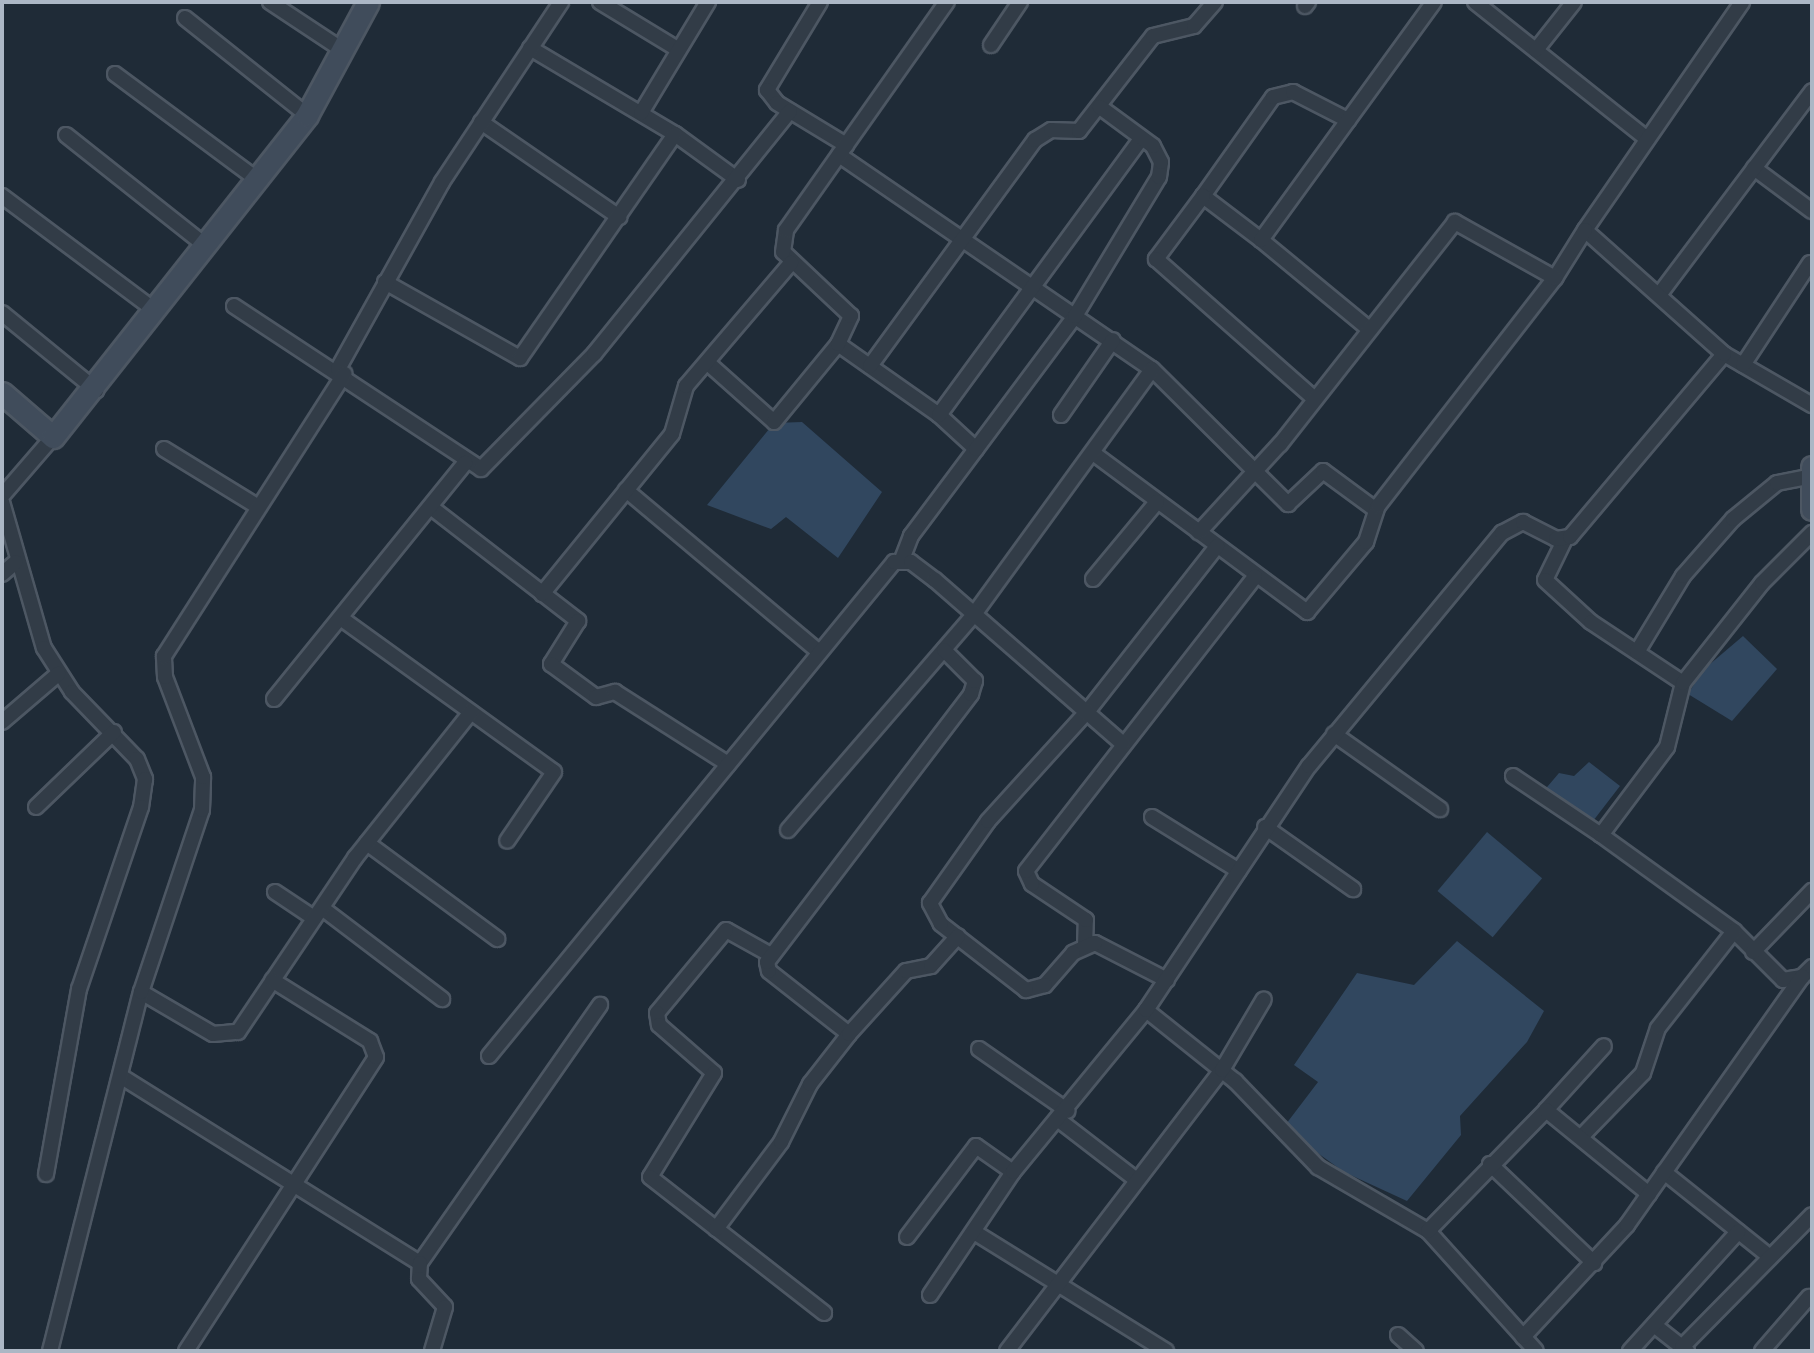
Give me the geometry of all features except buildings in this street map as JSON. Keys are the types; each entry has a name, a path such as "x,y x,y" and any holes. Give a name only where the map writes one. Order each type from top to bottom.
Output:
{"street":[{"path":"270,2 341,49"},
{"path":"46,1174 79,989 145,792 142,769 114,732 58,674 36,632 2,499 96,390 205,245 259,181 307,115 368,2"},
{"path":"50,1351 122,1077 141,992 204,794 193,744 164,677 164,656 255,505 341,372 385,282 481,122 561,2"},
{"path":"600,2 680,50"},
{"path":"641,113 708,2"},
{"path":"820,2 768,82 770,98 1034,290 1113,340 1152,369 1288,504 1323,471 1376,510"},
{"path":"990,45 1020,2"},
{"path":"870,366 961,235 1035,140 1051,130 1079,131 1153,36 1194,26 1215,2"},
{"path":"1261,240 1434,2"},
{"path":"1475,2 1647,139"},
{"path":"1536,50 1574,2"},
{"path":"1093,453 1255,577 1307,612 1366,542 1376,510 1555,278 1742,2"},
{"path":"709,364 774,422 838,344 851,316 783,253 786,230 944,3"},
{"path":"185,18 307,115"},
{"path":"530,48 675,134 738,180"},
{"path":"115,74 259,181"},
{"path":"1659,295 1812,91"},
{"path":"1315,399 1156,259 1273,97 1293,92 1348,120"},
{"path":"489,1056 887,569 902,560 911,536 1075,316 1159,177 1159,154 1100,107"},
{"path":"234,306 341,372 465,463 485,467 584,365 738,180 790,111"},
{"path":"481,122 619,217"},
{"path":"385,282 518,358 675,134"},
{"path":"66,135 205,245"},
{"path":"939,415 1034,290 1142,138"},
{"path":"1754,168 1812,211"},
{"path":"1203,196 1369,329"},
{"path":"2,197 156,311"},
{"path":"1199,532 1256,470 1315,399 1455,222 1555,278"},
{"path":"1586,230 1724,354 1812,405"},
{"path":"542,594 676,427 678,396 709,364 792,263"},
{"path":"1743,365 1810,263"},
{"path":"2,313 96,390"},
{"path":"1061,415 1113,340"},
{"path":"838,344 939,415 976,449"},
{"path":"1683,683 1637,652 1545,580 1564,541 1724,354"},
{"path":"788,830 975,613 1152,369"},
{"path":"2,393 53,437"},
{"path":"164,449 255,505"},
{"path":"274,699 432,508 465,463"},
{"path":"1637,652 1683,576 1733,519 1777,484 1810,472 1812,509"},
{"path":"626,490 819,652"},
{"path":"1093,579 1157,502"},
{"path":"432,508 578,621 551,664 596,696 615,692 728,764"},
{"path":"930,1295 1013,1172 1064,1116 1146,1010 1239,871 1265,827 1334,734 1509,527 1531,524 1564,541"},
{"path":"1601,835 1667,747 1683,683 1762,583 1812,533"},
{"path":"1217,546 1087,712 938,887 932,914 1026,990 1045,985 1084,945 1086,919 1032,884 1026,871 1255,577"},
{"path":"902,560 975,613 1123,744"},
{"path":"2,574 16,562"},
{"path":"342,619 554,772 507,841"},
{"path":"849,1034 769,971 771,955 971,694 975,681 944,650"},
{"path":"2,722 58,674"},
{"path":"141,992 213,1034 232,1037 367,843 471,712"},
{"path":"36,807 114,732"},
{"path":"1334,734 1440,809"},
{"path":"1513,776 1601,835 1734,931 1783,980 1807,972"},
{"path":"1152,817 1239,871"},
{"path":"1265,827 1353,889"},
{"path":"367,843 496,939"},
{"path":"1753,952 1812,891"},
{"path":"275,892 318,913 442,999"},
{"path":"771,955 726,930 657,1013 659,1025 714,1073 650,1177 824,1313"},
{"path":"1581,1137 1643,1073 1658,1028 1734,931"},
{"path":"716,1229 781,1142 810,1084 849,1034 906,971 932,966 958,936"},
{"path":"1084,945 1107,945 1167,979"},
{"path":"1523,1338 1594,1263 1648,1194 1807,972"},
{"path":"186,1351 296,1185 376,1057 375,1047 272,980"},
{"path":"1007,1351 1134,1178 1222,1069 1264,999"},
{"path":"432,1351 445,1307 419,1279 420,1263 600,1005"},
{"path":"1146,1010 1222,1069 1302,1154 1428,1231 1536,1351"},
{"path":"1428,1231 1604,1046"},
{"path":"979,1049 1064,1116 1134,1178"},
{"path":"122,1077 296,1185 397,1254 420,1263"},
{"path":"1546,1110 1648,1194"},
{"path":"907,1237 976,1146 1013,1172"},
{"path":"1490,1164 1594,1263"},
{"path":"1664,1172 1770,1257"},
{"path":"1654,1325 1684,1349 1812,1215"},
{"path":"974,1232 1059,1282 1166,1351"},
{"path":"1630,1351 1738,1232"},
{"path":"1762,1351 1809,1297"},
{"path":"1398,1335 1416,1351"}],"water":[{"path":"802,422 882,492 838,558 786,517 771,529 707,505 774,423"},
{"path":"1743,636 1777,669 1732,721 1688,694 1703,670"},
{"path":"1589,762 1620,786 1593,821 1542,793 1559,773 1574,776"},
{"path":"1487,832 1542,878 1493,937 1438,891"},
{"path":"1457,941 1544,1011 1527,1042 1460,1116 1461,1135 1407,1201 1344,1172 1283,1128 1318,1082 1294,1065 1357,973 1414,985"}]}
